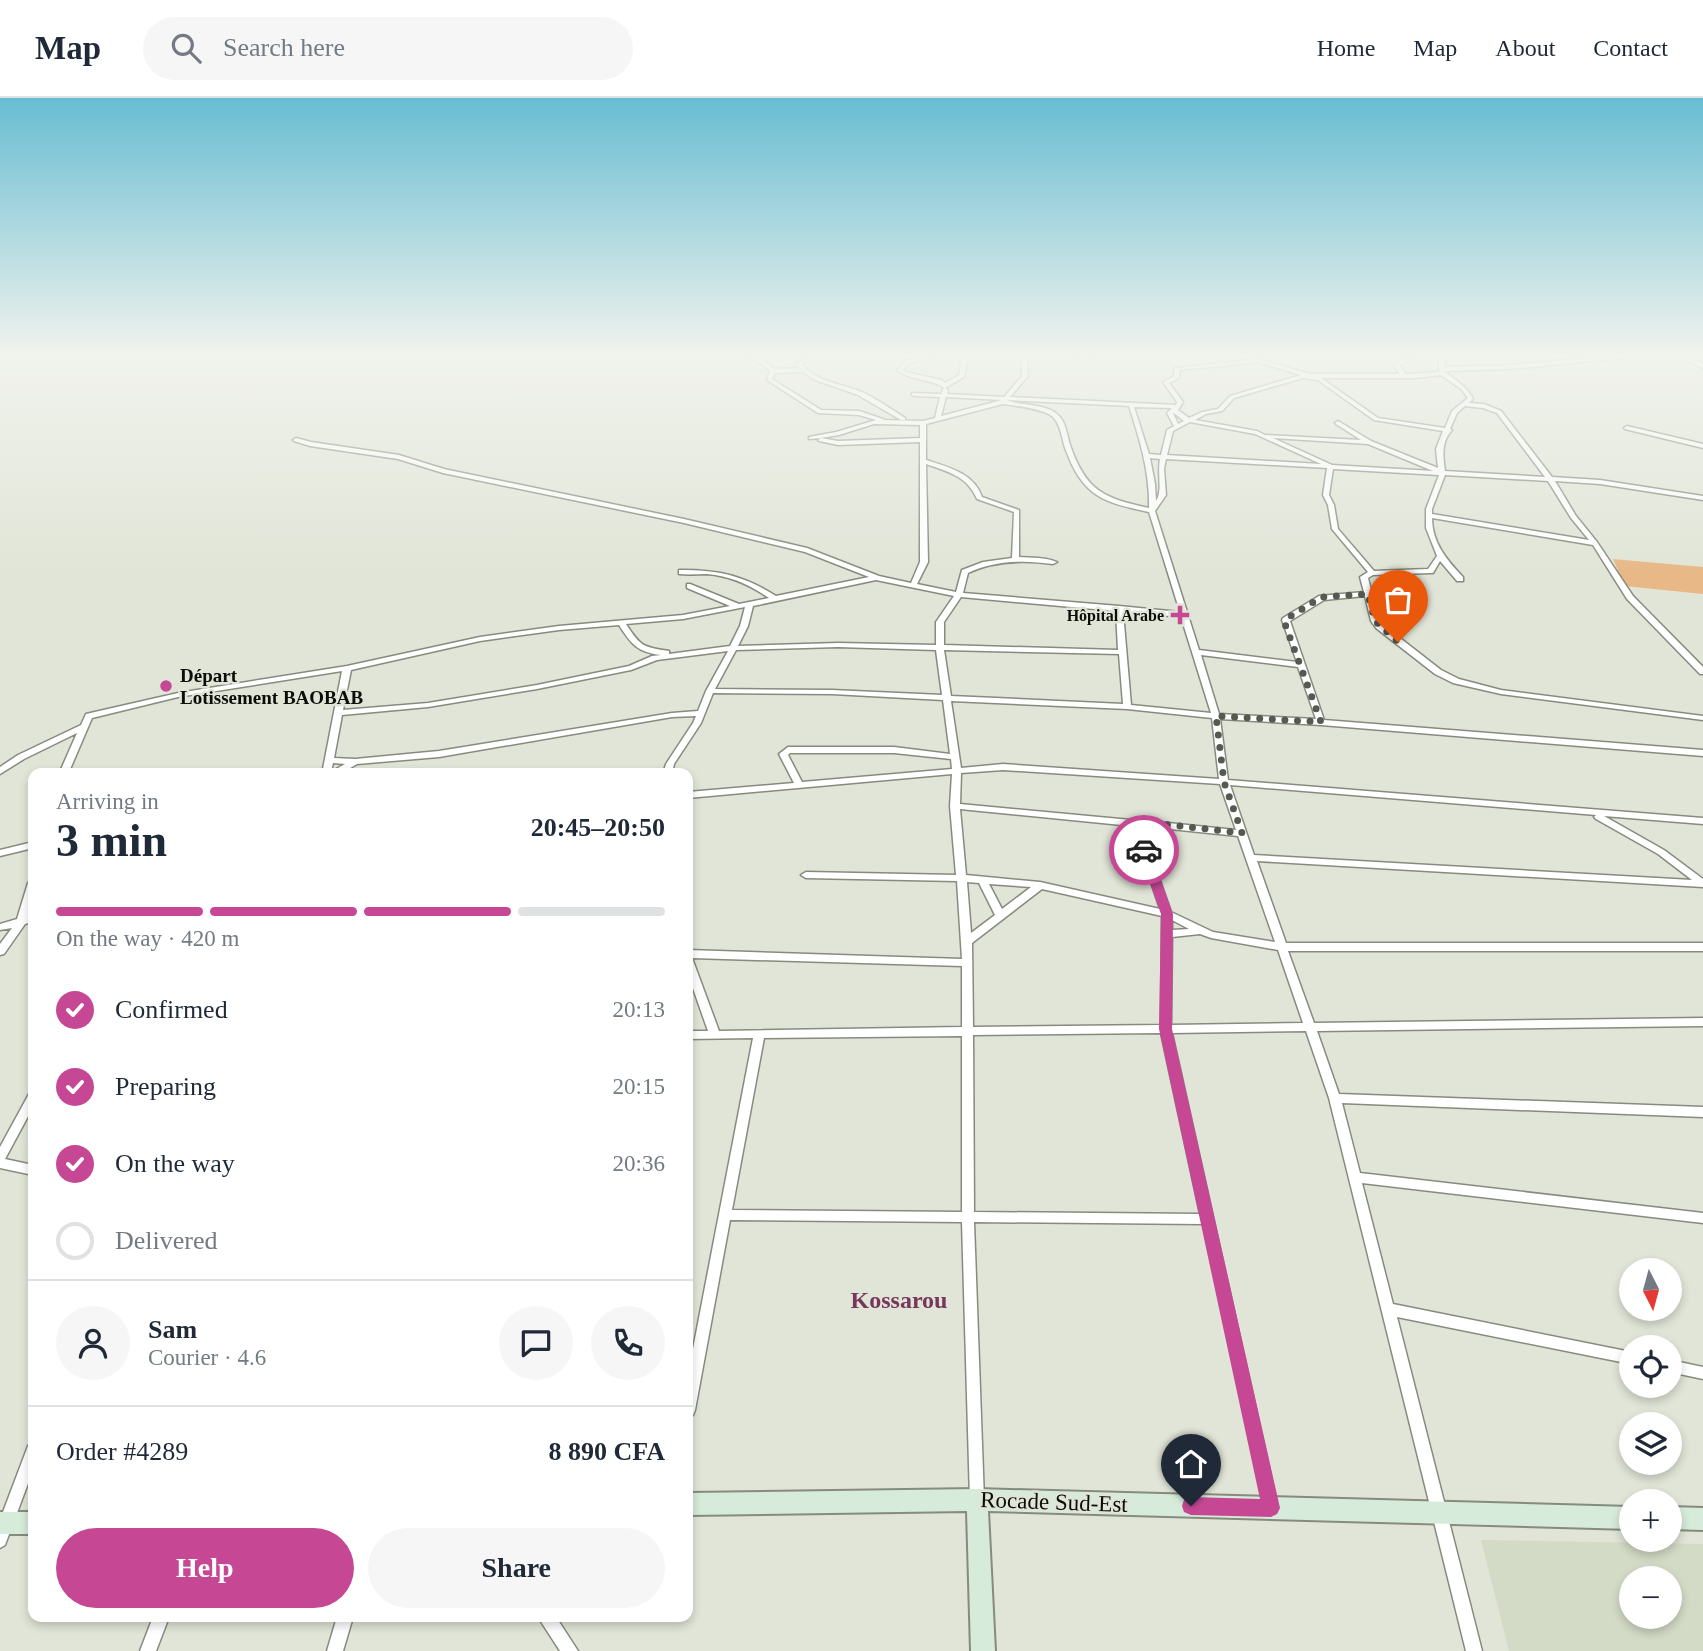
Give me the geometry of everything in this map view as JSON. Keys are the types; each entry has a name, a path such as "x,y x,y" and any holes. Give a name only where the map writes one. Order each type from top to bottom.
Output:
{"street":[{"path":"851,428 837,434 811,438 838,443 922,440"},
{"path":"914,586 924,562 923,428"},
{"path":"1062,428 1074,466 1088,487 1113,502 1152,511"},
{"path":"1138,428 1147,456 1153,491 1152,511 1216,716 1224,782 1335,1098 1474,1651"},
{"path":"1152,511 1163,495 1163,457 1172,428"},
{"path":"1240,428 1263,436 1330,467"},
{"path":"1347,428 1369,442 1441,472"},
{"path":"1440,428 1449,430 1439,449 1441,472 1429,509 1429,528 1440,556 1460,579"},
{"path":"1512,428 1550,479 1573,517 1595,543 1630,597 1703,672"},
{"path":"1629,428 1703,446"},
{"path":"1263,436 1369,442"},
{"path":"296,440 399,457 443,471 625,507 767,540 807,550 877,578 959,595 1184,615"},
{"path":"890,441 923,451"},
{"path":"1147,456 1550,479 1639,487 1703,498"},
{"path":"925,462 967,479 975,486 979,498 1017,511 1015,559"},
{"path":"1330,467 1326,495 1331,505 1335,529 1371,573"},
{"path":"1430,516 1595,543"},
{"path":"1440,556 1430,570 1371,573 1364,577 1375,621 1438,672 1456,681 1501,692 1703,718"},
{"path":"983,1651 968,1217 967,942 955,806 957,771 940,648 940,622 959,595 965,572 974,567 1015,559 1053,562"},
{"path":"682,572 726,573 748,580 774,598"},
{"path":"66,768 89,716 163,698 347,668 480,639 559,628 682,617 877,578"},
{"path":"690,586 738,606"},
{"path":"1321,722 1285,624 1289,617 1322,597 1368,594"},
{"path":"669,768 702,713 710,691 744,626 750,604"},
{"path":"1119,608 1128,707"},
{"path":"621,623 628,638 645,650 684,654"},
{"path":"338,713 428,705 631,668 655,658 733,648 801,645 1123,652"},
{"path":"1196,652 1300,665"},
{"path":"327,768 347,668"},
{"path":"710,691 832,692 1128,707 1703,753"},
{"path":"329,760 355,762 439,754 658,717 702,713"},
{"path":"0,771 21,757 83,727"},
{"path":"799,785 784,752 894,750 955,758"},
{"path":"344,768 355,762"},
{"path":"693,795 1003,767 1703,821"},
{"path":"955,806 1242,833"},
{"path":"1592,813 1661,852 1703,884"},
{"path":"1616,815 1628,831"},
{"path":"1135,821 1167,914 1166,1029 1271,1508"},
{"path":"0,853 28,846"},
{"path":"1251,858 1703,884"},
{"path":"806,875 961,878 1040,885 1167,914 1200,931 1282,947 1703,947"},
{"path":"982,880 1000,915"},
{"path":"967,942 1040,885"},
{"path":"0,917 24,921"},
{"path":"0,927 24,921"},
{"path":"0,951 24,921"},
{"path":"1168,934 1200,931"},
{"path":"693,954 967,963"},
{"path":"693,974 715,1035"},
{"path":"693,1035 1703,1022"},
{"path":"693,1384 759,1034"},
{"path":"1335,1098 1703,1112"},
{"path":"28,1107 0,1160 28,1168"},
{"path":"1355,1177 1703,1218"},
{"path":"725,1215 1208,1219"},
{"path":"1388,1309 1619,1356"},
{"path":"1682,1369 1703,1373"},
{"path":"2,1529 28,1464"},
{"name":"Rocade Sud-Est","path":"693,1504 977,1500 1619,1518"},
{"path":"1682,1518 1703,1519"},
{"path":"2,1529 28,1525"},
{"path":"148,1651 159,1622"},
{"path":"335,1651 344,1622"},
{"path":"550,1622 570,1651"}],"shaded area":[{"path":"1613,559 1703,567 1703,594 1625,586"},
{"path":"1481,1540 1619,1542 1619,1552 1682,1552 1682,1544 1703,1544 1703,1651 1509,1651"}],"way so far":[{"path":"1144,850 1135,821 1242,833 1224,782 1216,716 1321,722 1285,624 1289,617 1322,597 1368,594 1375,621 1398,642"}],"place":[{"name":"Hôpital Arabe","path":"1180,615"},
{"name":"Départ Lotissement BAOBAB","path":"166,686"}],"district":[{"name":"Kossarou","path":"899,1300"}],"route":[{"path":"1144,850 1167,914 1166,1029 1271,1508 1191,1506"}]}
